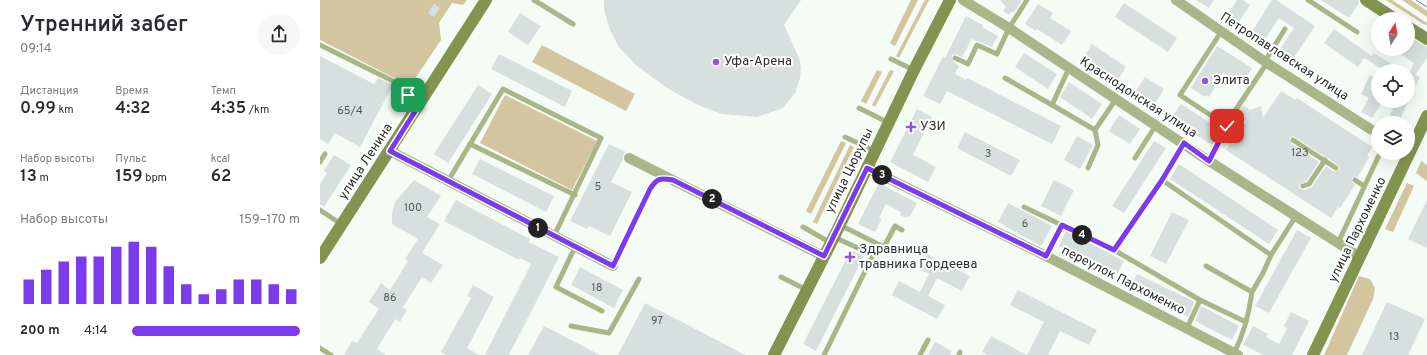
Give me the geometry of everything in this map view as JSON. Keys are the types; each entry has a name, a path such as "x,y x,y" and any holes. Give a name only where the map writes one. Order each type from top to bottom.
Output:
{"main road":[{"name":"улица Ленина","path":"320,258 486,0"},
{"name":"улица Цюрупы","path":"774,355 876,152 914,70 950,0"},
{"path":"1366,0 1385,12"},
{"path":"1415,31 1427,39"},
{"name":"улица Пархоменко","path":"1415,140 1427,116"},
{"name":"улица Пархоменко","path":"1313,355 1405,160"}],"street":[{"name":"Краснодонская улица","path":"963,0 1009,28 1209,161 1360,257"},
{"name":"Петропавловская улица","path":"1176,0 1266,62 1371,130"},
{"path":"390,151 613,266"},
{"path":"629,158 824,256"},
{"name":"переулок Пархоменко","path":"867,168 1046,256 1236,354"}],"lane":[{"path":"534,0 573,24"},
{"path":"955,58 968,64 977,45 997,54 1009,28 1027,0"},
{"path":"1308,0 1357,32"},
{"path":"1209,161 1227,126 1285,29"},
{"path":"1221,32 1180,95 1227,126"},
{"path":"320,45 399,84 408,95 421,102"},
{"path":"891,59 914,70"},
{"path":"1052,105 1069,68"},
{"path":"1005,78 1095,130"},
{"path":"448,181 504,89 601,138 575,195 554,236"},
{"path":"1088,168 1098,146 1095,130 1116,98"},
{"path":"859,108 889,122"},
{"path":"1135,158 1156,125"},
{"path":"845,136 876,152"},
{"path":"1293,140 1336,168"},
{"path":"1114,250 1162,180 1184,143"},
{"path":"470,144 575,195"},
{"path":"320,162 325,154"},
{"path":"1303,186 1309,184 1324,160"},
{"path":"1338,243 1377,160"},
{"path":"613,266 656,181 662,178 673,180"},
{"path":"1162,180 1271,255"},
{"path":"1355,180 1364,186"},
{"path":"1024,207 1114,250 1200,300 1246,322"},
{"path":"320,210 342,224"},
{"path":"1236,354 1249,314 1252,292 1271,255 1296,216"},
{"path":"839,225 884,247 895,226 902,230"},
{"path":"1046,256 1062,225"},
{"path":"803,227 832,240 873,255 824,355"},
{"path":"575,247 556,286 602,311"},
{"path":"1206,266 1252,292"},
{"path":"781,277 807,290"},
{"path":"571,326 609,333 639,279"},
{"path":"1187,328 1200,300"},
{"path":"920,355 928,340"},
{"path":"320,348 331,355"}],"shaded area":[{"path":"320,0 467,0 463,5 452,3 439,23 441,40 410,86 320,40"},
{"path":"911,0 918,0 895,46 890,43"},
{"path":"925,0 929,0 899,58 896,56"},
{"path":"1386,0 1392,0 1410,12 1404,12"},
{"path":"1402,0 1411,0 1427,11 1427,17"},
{"path":"1415,15 1427,23 1427,25 1415,19"},
{"path":"542,45 635,94 626,111 532,62"},
{"path":"877,70 882,72 866,104 861,101"},
{"path":"890,70 894,71 875,107 872,105"},
{"path":"505,95 597,141 572,190 480,143"},
{"path":"841,141 846,143 811,214 806,211"},
{"path":"850,145 854,147 817,224 813,222"},
{"path":"1421,161 1427,165 1427,181 1416,173"},
{"path":"1407,183 1414,186 1393,232 1385,229"},
{"path":"1359,276 1370,279 1375,288 1373,299 1347,355 1324,355"}],"building":[{"name":"Уфа-Арена","path":"604,0 801,0 784,25 799,58 801,67 800,79 795,93 783,108 757,117 722,114 698,105 667,88 637,66 619,47 610,30 604,10"},
{"path":"1000,0 1022,0 1014,13 1011,12 1009,15 1003,11 1006,7"},
{"path":"1196,0 1214,0 1209,8"},
{"path":"1237,0 1243,0 1250,5 1237,25 1226,17"},
{"path":"1272,0 1276,0 1315,26 1289,65 1276,55 1294,28 1279,18 1262,44 1249,36"},
{"path":"1321,0 1359,0 1359,3 1349,18"},
{"path":"1124,3 1177,38 1168,52 1115,17"},
{"path":"434,4 440,8 434,17 428,13"},
{"path":"1038,4 1053,13 1050,18 1071,31 1062,45 1037,29 1036,31 1025,24"},
{"path":"520,13 541,26 528,45 508,32"},
{"path":"966,16 983,25 982,27 998,36 992,47 972,39 962,57 956,54 952,55 952,60 959,66 955,74 966,80 967,78 1061,126 1052,144 947,91 940,104 923,96 943,57 945,58"},
{"path":"1334,29 1371,56 1379,56 1391,64 1374,64 1364,58 1358,67 1324,43"},
{"path":"1415,40 1427,47 1427,58 1415,75 1414,63 1404,56 1415,56"},
{"path":"1092,44 1126,67 1116,83 1082,60"},
{"path":"1217,46 1252,68 1242,85 1223,73 1209,97 1206,95 1205,97 1191,88"},
{"path":"1024,53 1057,74 1048,89 1015,67"},
{"path":"499,54 572,91 565,107 491,69"},
{"path":"320,56 374,84 378,78 393,85 360,147 335,133 328,144 320,139"},
{"path":"1370,75 1371,108 1378,108 1371,117 1361,112 1369,98 1361,94"},
{"path":"1415,75 1420,77 1415,87"},
{"path":"1145,77 1164,89 1154,105 1135,92"},
{"path":"1069,82 1102,104 1092,119 1060,97"},
{"path":"478,85 492,94 448,163 434,154"},
{"path":"1281,91 1296,100 1297,98 1371,146 1367,156 1369,157 1358,177 1355,176 1352,178 1352,182 1355,185 1340,208 1338,207 1331,218 1226,150 1246,122 1236,116 1243,105 1250,110 1261,106 1263,118","holes":["1293,136 1338,165 1340,168 1334,172 1326,166 1312,187 1304,190 1301,189 1299,187 1300,184 1306,181 1319,162 1291,143 1289,138"]},
{"path":"1181,104 1220,129 1212,145 1171,119"},
{"path":"1391,108 1405,108 1401,116 1390,116 1393,109"},
{"path":"917,109 932,117 913,155 936,167 928,182 890,162"},
{"path":"1119,115 1140,129 1130,144 1109,131"},
{"path":"965,132 1020,160 1011,176 957,148"},
{"path":"1077,136 1093,145 1080,169 1064,160"},
{"path":"1154,141 1166,148 1124,213 1112,206"},
{"path":"609,144 626,152 623,155 623,159 611,182 632,192 610,236 589,226 587,229 570,221"},
{"path":"334,155 351,165 324,207 320,204 320,184 327,173 324,171"},
{"path":"480,159 554,196 546,212 472,174"},
{"path":"1179,164 1278,230 1269,244 1170,179"},
{"path":"414,180 441,196 427,217 440,224 422,253 443,265 431,283 422,277 403,307 407,310 400,322 395,319 377,349 386,355 344,355 352,341 357,343 379,309 369,302 381,283 390,290 408,261 405,259 418,239 392,224 392,213 395,202"},
{"path":"1054,180 1074,190 1061,216 1041,206"},
{"path":"879,183 917,203 910,217 907,216 906,218 900,215 901,212 886,204 879,218 882,219 875,232 858,224"},
{"path":"456,200 530,239 529,242 559,257 509,355 485,355 531,264 520,258 519,260 444,221"},
{"path":"1427,200 1427,248 1408,239"},
{"path":"1008,203 1052,226 1041,246 998,222"},
{"path":"1172,212 1189,220 1166,264 1150,256"},
{"path":"1297,230 1311,238 1269,313 1255,306"},
{"path":"1066,231 1124,261 1117,275 1059,246"},
{"path":"851,250 864,256 816,351 803,344"},
{"path":"927,254 970,276 962,291 937,278 928,296 945,305 937,319 892,295 899,281 920,292 929,274 919,269"},
{"path":"580,267 623,290 614,308 571,285"},
{"path":"1137,274 1193,301 1194,303 1188,317 1130,288"},
{"path":"473,285 494,297 467,348 479,355 446,355 441,352 471,298 467,296"},
{"path":"1018,290 1097,330 1089,345 1060,331 1048,355 1027,355 1044,322 1010,305"},
{"path":"1387,302 1425,319 1408,355 1362,355"},
{"path":"645,303 713,338 745,355 618,355"},
{"path":"1201,306 1239,326 1232,340 1195,321"},
{"path":"1291,312 1309,321 1292,355 1264,355 1243,345 1253,326 1268,334 1266,337 1279,344 1287,328 1284,326"},
{"path":"544,326 600,355 528,355"},
{"path":"991,336 1027,355 987,355 982,352"},
{"path":"935,342 952,351 950,355 928,355"}],"tram line":[{"path":"1375,0 1393,12"},
{"path":"1416,0 1427,7"},
{"path":"1415,27 1427,35"}],"place":[{"name":"Уфа-Арена","path":"716,62"},
{"name":"Элита","path":"1205,81"},
{"name":"УЗИ","path":"911,127"},
{"name":"Здравница травника Гордеева","path":"850,257"}],"route":[{"path":"408,95 421,102 390,151 613,266 650,189 656,181 662,178 673,180 824,256 867,168 1046,256 1062,225 1114,250 1162,180 1184,143 1209,161 1227,126"}]}
